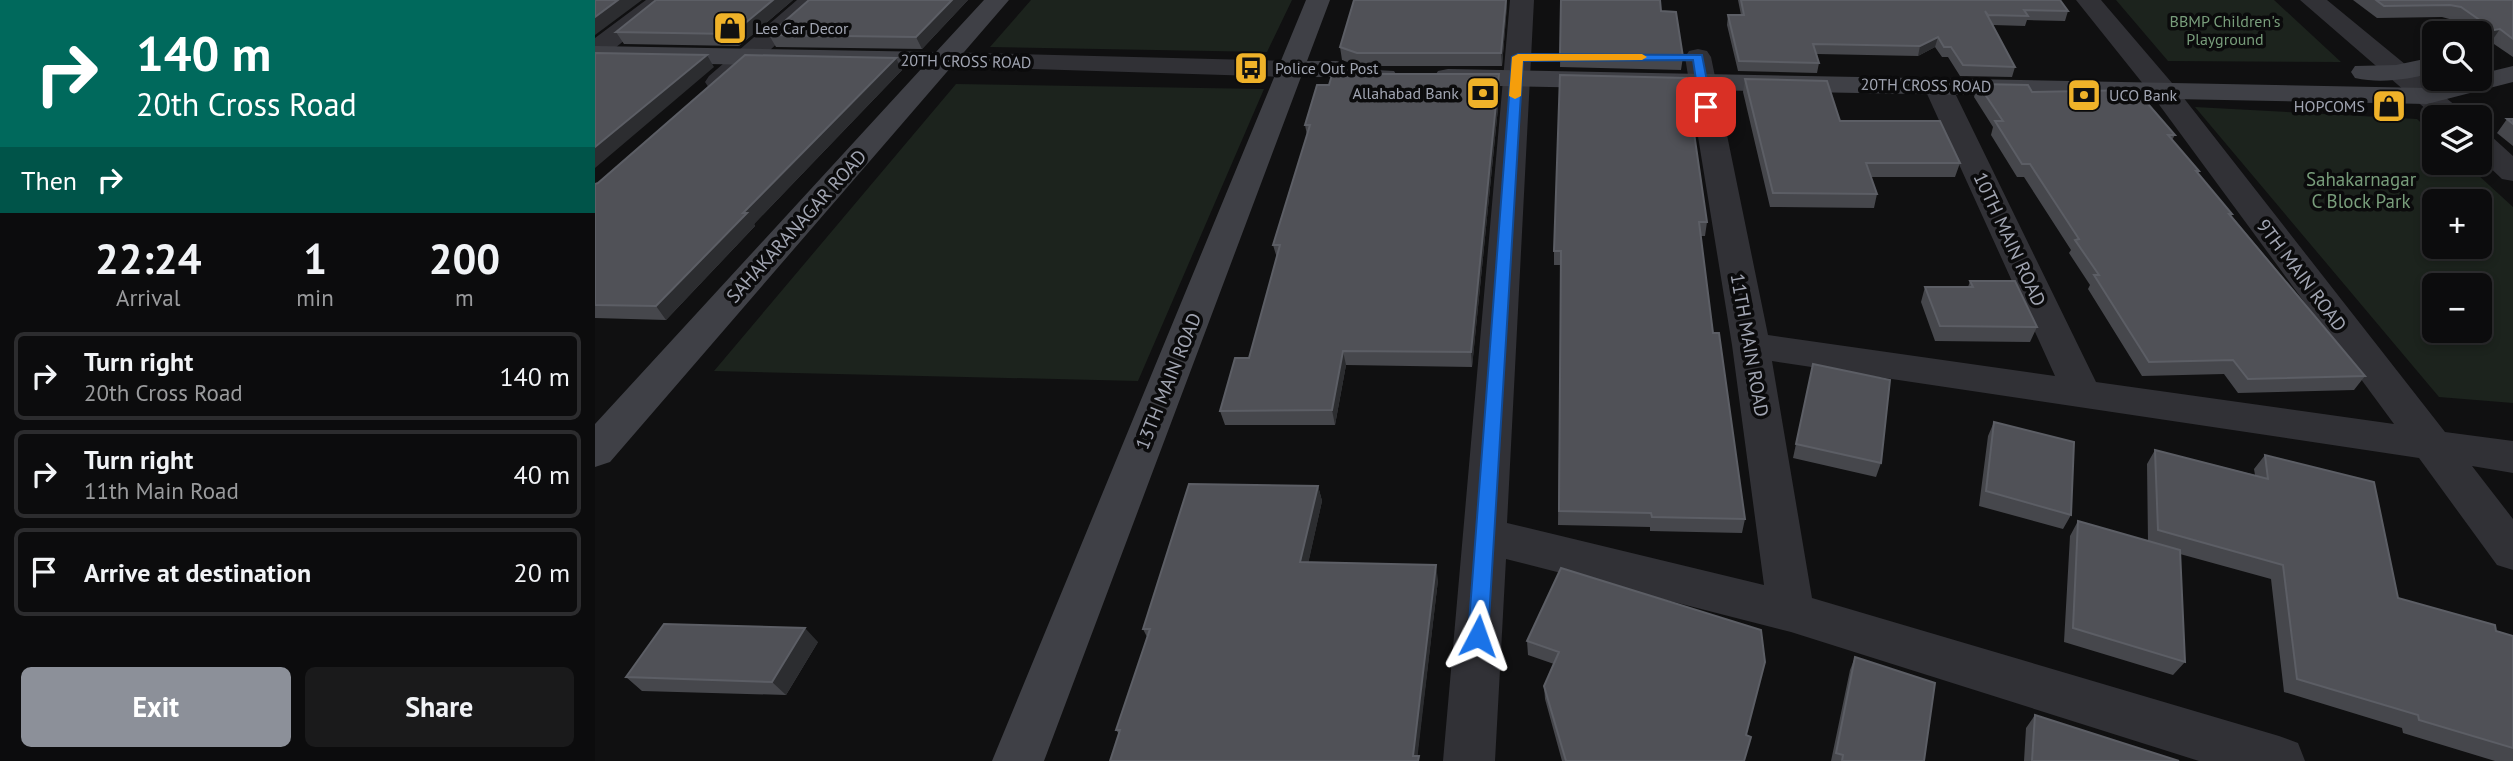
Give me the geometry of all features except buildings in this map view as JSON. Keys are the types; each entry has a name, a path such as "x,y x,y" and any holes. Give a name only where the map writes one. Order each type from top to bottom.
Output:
{"street":[{"path":"595,52 662,0"},
{"path":"697,100 812,0"},
{"name":"SAHAKARANAGAR ROAD","path":"595,452 997,0"},
{"name":"13TH MAIN ROAD","path":"1018,761 1318,0"},
{"path":"1469,761 1522,0"},
{"name":"9TH MAIN ROAD","path":"2088,0 2153,79 2513,552"},
{"path":"2312,0 2438,105"},
{"name":"20TH CROSS ROAD","path":"595,52 1337,69 1354,77 1418,67 1517,67 2153,79 2427,96 2513,74"},
{"name":"20TH CROSS ROAD","path":"1700,69 1937,85 2396,72 2422,67"},
{"name":"11TH MAIN ROAD","path":"1700,69 1751,345 1791,612"},
{"name":"10TH MAIN ROAD","path":"1937,85 2083,394"},
{"path":"2492,153 2513,172"},
{"path":"1751,345 2513,457"},
{"path":"1485,536 1791,612 2279,761"}],"green space":[{"path":"1031,0 1292,0 1267,52 990,47"},
{"name":"BBMP Children's Playground","path":"2116,0 2274,0 2341,62 2168,61"},
{"path":"956,84 1264,89 1138,381 714,371"},
{"name":"Sahakarnagar C Block Park","path":"2195,107 2417,119 2422,124 2422,175 2478,175 2513,207 2513,403 2439,397"}],"slow traffic":[{"path":"1515,96 1518,57 1642,57"}],"place":[{"name":"Lee Car Decor","path":"730,28"},
{"name":"Police Out Post","path":"1251,68"},
{"name":"Allahabad Bank","path":"1483,93"},
{"name":"UCO Bank","path":"2084,95"},
{"name":"HOPCOMS","path":"2389,106"}],"route":[{"path":"1478,636 1518,57 1698,57 1706,107"}]}
